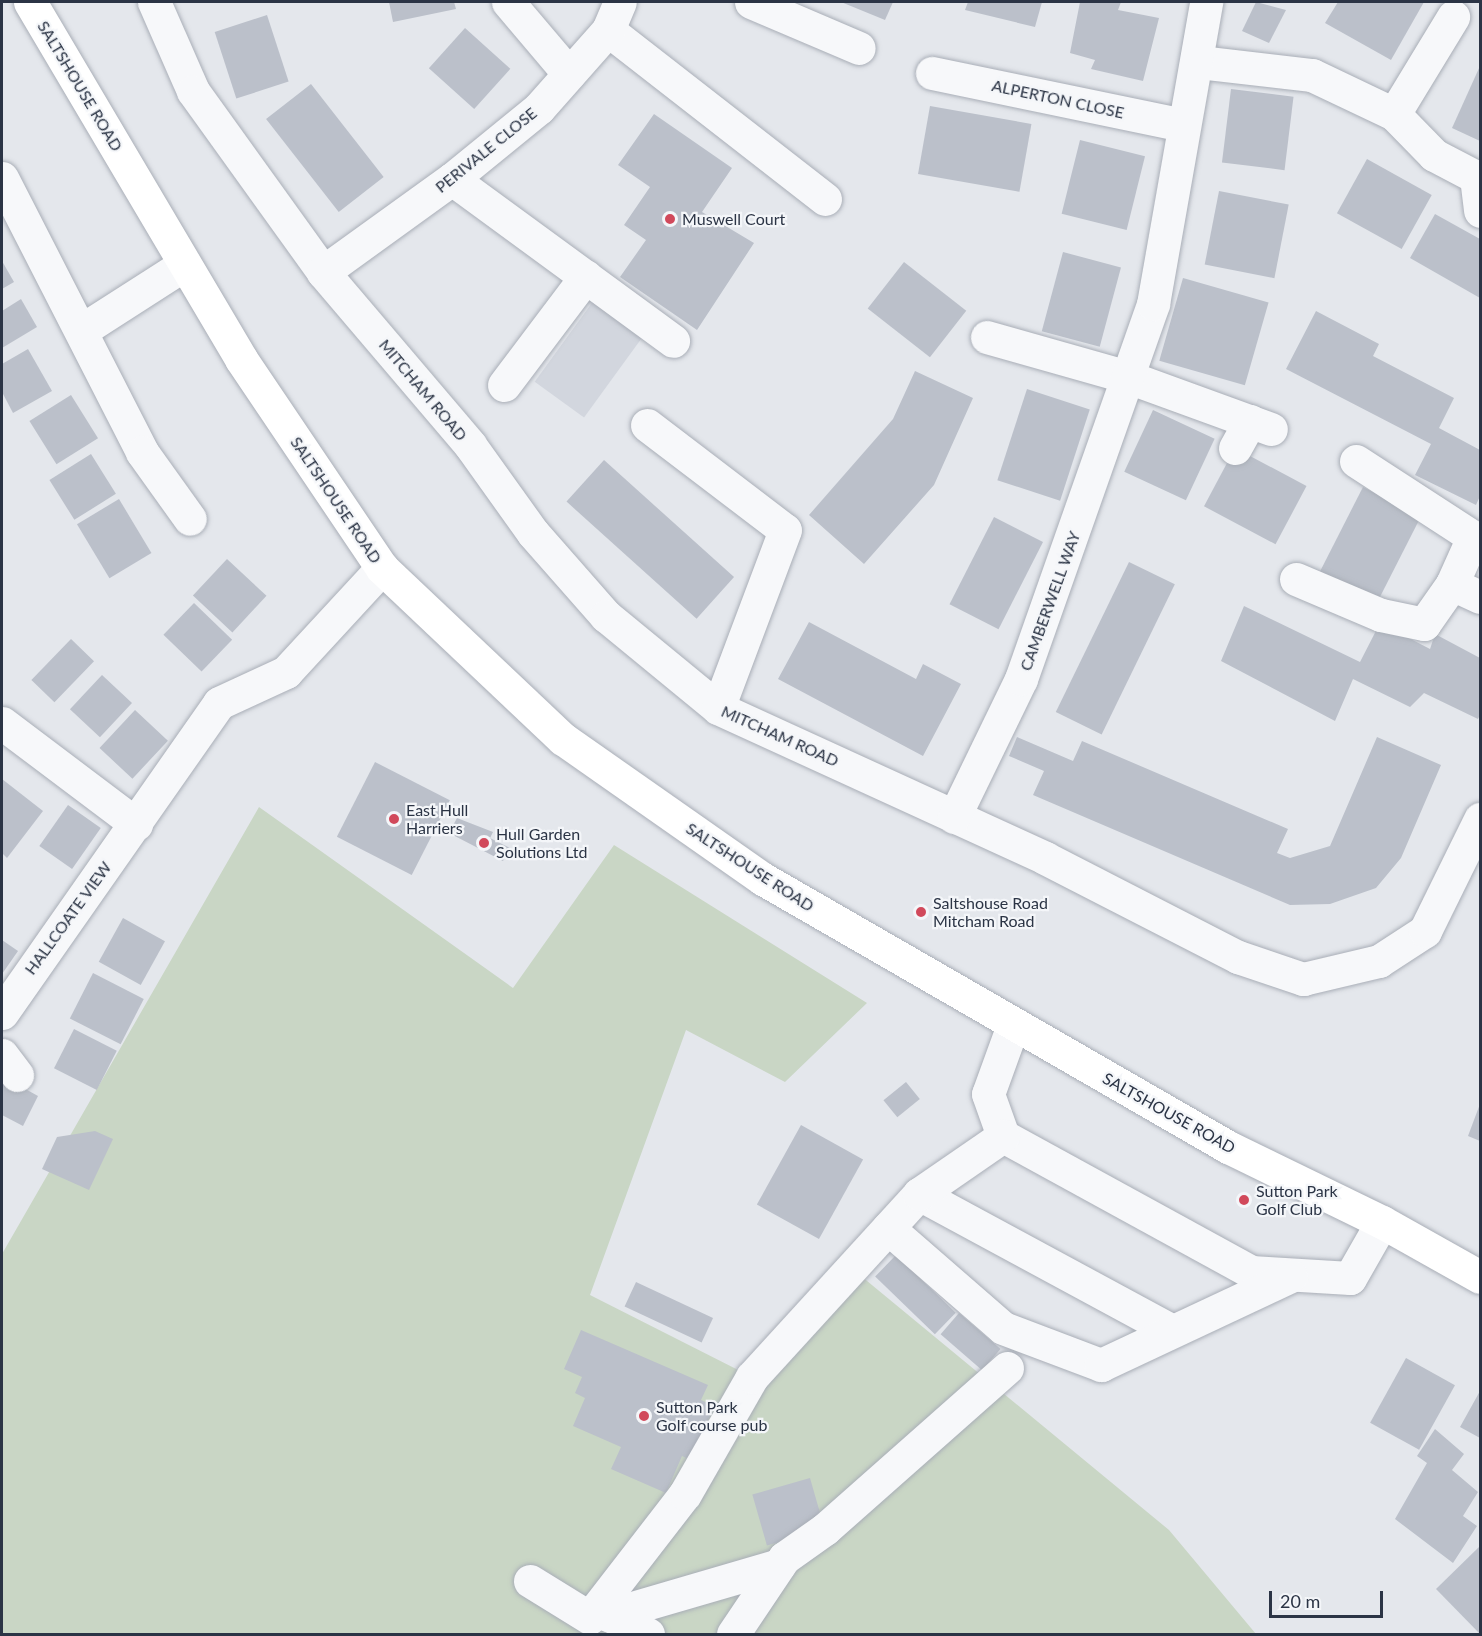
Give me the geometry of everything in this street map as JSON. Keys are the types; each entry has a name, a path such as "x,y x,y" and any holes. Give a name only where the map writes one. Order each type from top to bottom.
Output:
{"main road":[{"name":"SALTSHOUSE ROAD","path":"30,2 241,359 381,568 563,739 763,879 1013,1026 1228,1147 1382,1222 1480,1277"}],"street":[{"name":"MITCHAM ROAD","path":"154,2 193,91 323,272 470,446 533,533 606,616 718,708 1046,858 1238,957 1303,979 1379,961 1425,931 1480,819"},
{"path":"508,2 569,74"},
{"path":"751,2 859,48"},
{"name":"CAMBERWELL WAY","path":"954,817 1021,679 1153,304 1183,125 1199,62 1206,2"},
{"path":"614,16 825,199"},
{"name":"PERIVALE CLOSE","path":"323,272 452,179 539,108 614,16"},
{"path":"1394,114 1453,17"},
{"path":"1199,62 1312,75 1394,114 1434,155 1478,178 1480,211"},
{"name":"ALPERTON CLOSE","path":"932,73 1183,125"},
{"path":"2,178 82,330 142,452 190,519"},
{"path":"452,179 673,341"},
{"path":"82,330 185,264"},
{"path":"504,385 586,276"},
{"path":"987,337 1128,377 1252,433"},
{"path":"647,425 785,530 718,708"},
{"path":"1296,579 1381,615 1424,624 1466,591 1473,537 1356,461"},
{"name":"HALLCOATE VIEW","path":"2,1013 57,929 136,824 219,703 286,672 381,568"},
{"path":"2,723 136,824"},
{"path":"1013,1026 988,1094 1003,1136 1251,1272 1350,1278 1382,1222"},
{"path":"593,1619 685,1494 752,1377 919,1194 1003,1136"},
{"path":"919,1194 1171,1330"},
{"path":"888,1228 1003,1328 1101,1365 1171,1330 1296,1274"},
{"path":"733,1635 779,1565 1007,1368"},
{"path":"593,1619 779,1565"},
{"path":"530,1581 593,1619 648,1635"}],"shaded area":[{"path":"597,296 646,332 584,418 535,382"}],"green space":[{"path":"259,807 513,988 614,845 867,1003 785,1082 686,1030 590,1295 752,1377 861,1276 1169,1530 1256,1634 2,1634 2,1254"}],"building":[{"path":"389,2 454,2 456,9 393,22"},
{"path":"841,2 893,2 885,20"},
{"path":"968,2 1042,2 1035,27 965,10"},
{"path":"1080,2 1121,2 1118,10 1159,18 1143,81 1091,69 1095,60 1070,53"},
{"path":"1256,2 1286,10 1269,43 1242,31"},
{"path":"1338,2 1424,2 1391,60 1325,23"},
{"path":"267,15 289,82 236,99 215,32"},
{"path":"465,28 510,69 474,109 429,68"},
{"path":"1480,66 1480,141 1452,128"},
{"path":"311,84 384,177 339,212 266,119"},
{"path":"1231,89 1294,97 1285,170 1222,162"},
{"path":"930,106 1031,124 1019,192 918,174"},
{"name":"Muswell Court","path":"654,114 732,168 702,212 754,243 697,330 620,277 646,240 624,225 650,187 618,165"},
{"path":"1080,140 1145,156 1127,230 1062,214"},
{"path":"1367,159 1432,195 1402,249 1337,213"},
{"path":"1219,191 1289,205 1274,278 1205,265"},
{"path":"1435,214 1480,239 1480,298 1410,258"},
{"path":"1063,252 1121,268 1100,347 1042,331"},
{"path":"2,261 14,282 2,289"},
{"path":"904,262 966,311 930,357 868,308"},
{"path":"1183,278 1269,303 1245,385 1159,361"},
{"path":"21,299 37,327 2,348 2,311"},
{"path":"1316,311 1379,344 1373,356 1454,398 1439,428 1480,450 1480,496 1476,505 1415,475 1431,444 1286,369"},
{"path":"28,349 52,391 13,413 2,392 2,364"},
{"path":"915,371 973,398 934,485 864,564 809,515 893,419"},
{"path":"1027,389 1090,409 1060,501 997,480"},
{"path":"71,395 98,438 56,464 29,421"},
{"path":"1153,410 1215,439 1186,500 1124,472"},
{"path":"1235,448 1307,486 1276,544 1204,506"},
{"path":"91,454 116,494 74,520 49,480"},
{"path":"604,460 734,577 697,619 567,502"},
{"path":"1363,487 1421,517 1378,601 1320,572"},
{"path":"119,499 151,553 109,578 77,524"},
{"path":"994,517 1043,542 999,629 950,604"},
{"path":"227,559 266,596 232,632 193,596"},
{"path":"1129,562 1175,584 1102,734 1056,712"},
{"path":"194,603 232,640 202,671 163,635"},
{"path":"1244,606 1360,662 1380,623 1430,649 1435,634 1480,658 1480,715 1478,719 1424,693 1410,707 1353,679 1335,721 1221,661"},
{"path":"809,622 916,679 923,664 961,684 923,756 778,679"},
{"path":"71,639 94,661 54,702 31,680"},
{"path":"102,675 132,703 100,737 70,709"},
{"path":"135,710 168,741 132,779 100,748"},
{"path":"1017,737 1073,761 1082,741 1288,829 1277,853 1290,858 1330,846 1377,737 1441,765 1401,858 1376,888 1330,904 1290,905 1033,795 1044,771 1009,756"},
{"name":"East Hull Harriers","path":"375,762 450,800 412,875 337,837"},
{"path":"2,779 43,811 7,858 2,853"},
{"path":"68,805 101,828 72,869 39,846"},
{"name":"Hull Garden Solutions Ltd","path":"457,818 493,832 490,838 510,848 503,861 449,833"},
{"path":"123,918 165,941 141,985 99,962"},
{"path":"2,940 18,951 2,974"},
{"path":"93,973 144,999 121,1044 70,1018"},
{"path":"74,1029 117,1051 97,1090 54,1068"},
{"path":"2,1076 38,1096 23,1126 2,1115"},
{"path":"906,1082 920,1099 897,1117 883,1100"},
{"path":"1480,1104 1480,1141 1468,1136"},
{"path":"801,1125 863,1159 819,1239 757,1205"},
{"path":"95,1131 113,1139 89,1190 42,1169 57,1137"},
{"path":"896,1255 956,1313 935,1334 875,1277"},
{"path":"636,1282 713,1318 702,1342 625,1306"},
{"path":"959,1313 1001,1349 982,1370 941,1334"},
{"name":"Sutton Park Golf course pub","path":"581,1330 708,1385 701,1400 714,1406 691,1460 682,1456 666,1493 611,1469 621,1447 573,1426 585,1398 575,1393 582,1377 564,1369"},
{"path":"1406,1358 1455,1385 1419,1450 1370,1423"},
{"path":"1480,1391 1480,1438 1460,1427"},
{"path":"1435,1429 1464,1454 1452,1470 1478,1492 1463,1516 1477,1526 1453,1563 1395,1519 1427,1463 1417,1456"},
{"path":"810,1478 825,1529 767,1545 752,1495"},
{"path":"1480,1546 1480,1634 1436,1589"}],"place":[{"name":"Muswell Court","path":"670,219"},
{"name":"East Hull Harriers","path":"394,819"},
{"name":"Hull Garden Solutions Ltd","path":"484,843"},
{"name":"Saltshouse Road Mitcham Road","path":"921,912"},
{"name":"Sutton Park Golf Club","path":"1244,1200"},
{"name":"Sutton Park Golf course pub","path":"644,1416"}]}
